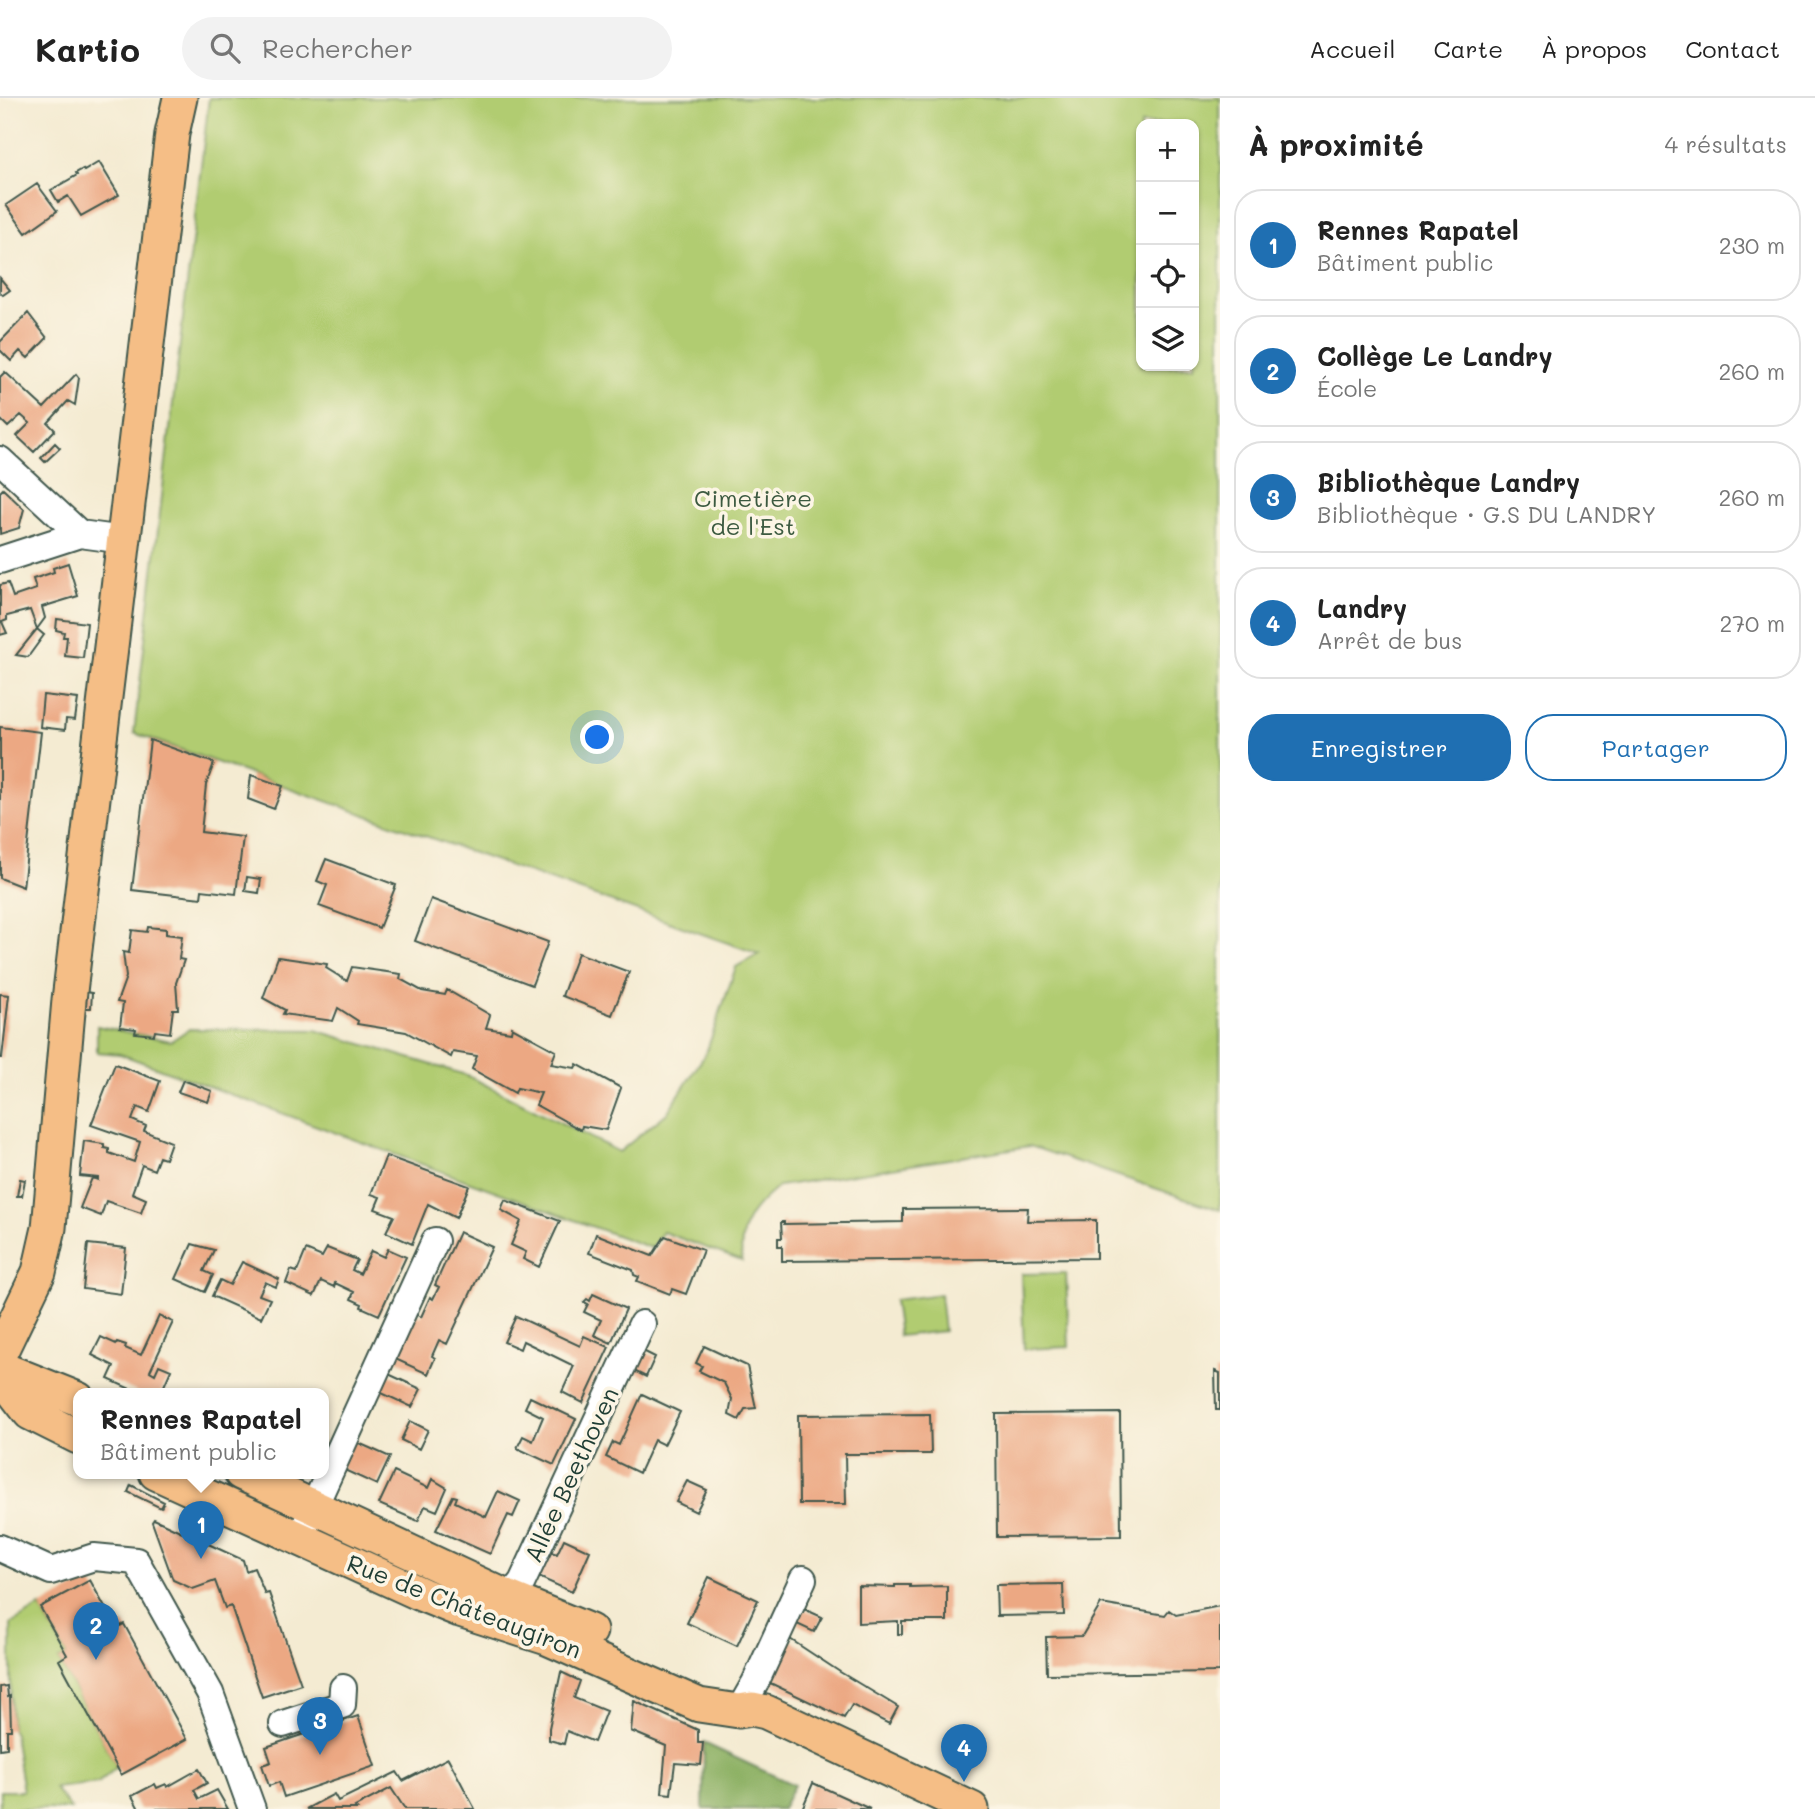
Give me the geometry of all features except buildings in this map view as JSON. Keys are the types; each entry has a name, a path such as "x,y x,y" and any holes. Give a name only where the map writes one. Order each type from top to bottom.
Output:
{"main road":[{"path":"171,98 172,134"},
{"path":"0,1353 39,1272 49,1228 69,1000 172,134 180,98"},
{"path":"0,1368 73,1397"},
{"path":"0,1374 30,1413 73,1434"},
{"name":"Rue de Châteaugiron","path":"169,1479 423,1595 506,1611 600,1635 714,1689 757,1732 930,1809"},
{"name":"Rue de Châteaugiron","path":"254,1479 313,1506 506,1611"},
{"path":"739,1712 752,1709 766,1712 972,1809"}],"street":[{"path":"0,460 80,534"},
{"path":"0,560 80,534 124,540"},
{"path":"329,1471 435,1241"},
{"name":"Allée Beethoven","path":"506,1611 642,1324"},
{"path":"299,1540 325,1479"},
{"path":"0,1548 51,1572 94,1557 136,1561 210,1693 252,1809"},
{"path":"739,1712 803,1579"},
{"path":"283,1724 342,1705 342,1688"}],"green space":[{"name":"Cimetière de l'Est","path":"209,98 1220,98 1220,1210 1030,1146 779,1186 761,1202 749,1218 742,1237 742,1261 663,1232 651,1248 120,1054 97,1052 97,1026 171,1041 189,1029 315,1030 466,1075 619,1152 667,1113 706,1053 736,967 759,954 134,733"},
{"path":"1066,1273 1069,1347 1024,1349 1021,1274"},
{"path":"940,1294 944,1331 899,1336 894,1300"},
{"path":"40,1607 67,1655 59,1660 117,1767 98,1783 54,1788 71,1809 0,1809 0,1791 23,1791 11,1729 11,1624"},
{"path":"704,1743 794,1785 782,1809 703,1809"}],"place":[{"name":"Rennes Rapatel","path":"201,1559"},
{"name":"Collège Le Landry","path":"96,1660"},
{"name":"Bibliothèque Landry","path":"320,1755"},
{"name":"Landry","path":"964,1782"}]}
